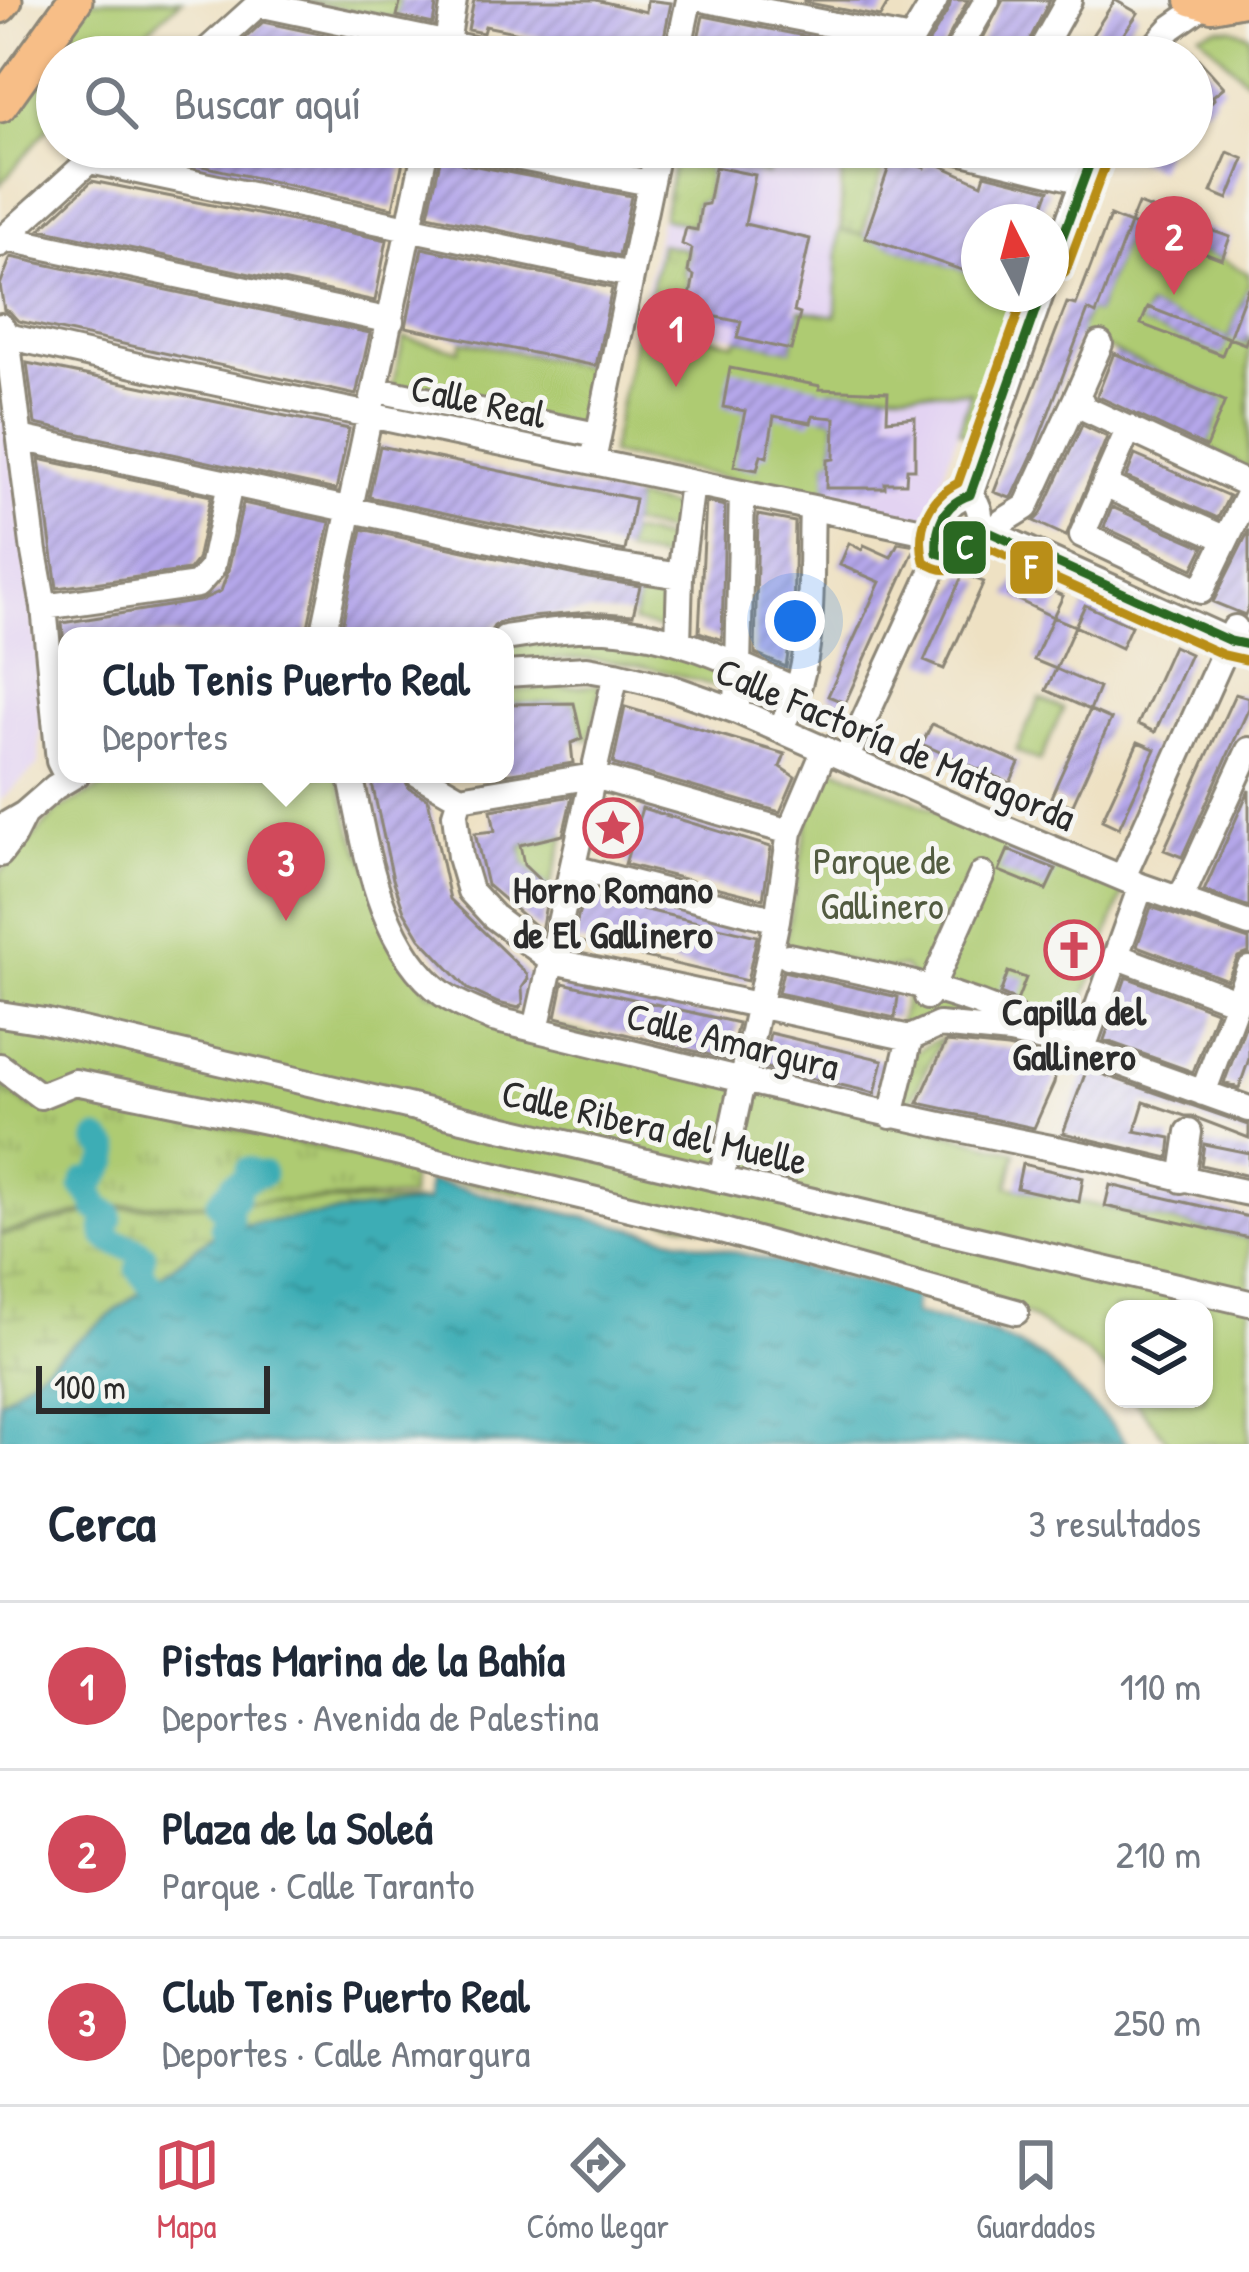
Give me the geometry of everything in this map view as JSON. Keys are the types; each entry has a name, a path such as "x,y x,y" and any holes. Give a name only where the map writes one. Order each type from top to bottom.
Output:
{"highway":[{"path":"0,79 55,0"},
{"path":"49,36 75,0"},
{"path":"0,105 36,55"}],"street":[{"path":"448,36 454,0"},
{"path":"681,36 689,0"},
{"path":"707,0 853,36"},
{"path":"914,36 935,0"},
{"path":"966,36 987,0"},
{"path":"1048,36 1069,0"},
{"path":"223,36 261,2 389,36"},
{"path":"1164,36 1215,4"},
{"path":"2,241 82,168"},
{"path":"154,168 408,230 631,275"},
{"path":"325,627 421,168"},
{"path":"572,168 650,183"},
{"path":"595,448 653,168"},
{"path":"1040,168 1083,181"},
{"path":"1069,219 1088,168"},
{"path":"2,241 391,321"},
{"path":"938,544 947,557 956,555 971,542 983,516 1036,312"},
{"path":"3,330 58,707"},
{"name":"Calle Real","path":"3,330 595,448 692,483 812,509 938,544"},
{"path":"983,516 1026,507 1081,401 1100,344"},
{"path":"1081,401 1249,488 1201,591 1082,535 1129,428"},
{"path":"20,438 592,562 680,575"},
{"path":"678,642 680,575 692,483"},
{"path":"44,607 197,586 212,568 230,484"},
{"path":"1104,485 1226,539"},
{"path":"737,710 742,494"},
{"path":"721,1180 777,920 790,832 836,753 938,544 946,508 959,497 996,534 1241,636 1132,882 1116,956 1075,1047"},
{"path":"779,729 788,716 807,656 812,509"},
{"path":"514,636 565,628 621,630 678,642 797,690"},
{"name":"Calle Factoría de Matagorda","path":"514,673 586,669 672,688 737,710 1132,882 1249,924"},
{"path":"536,1029 616,674"},
{"path":"1181,898 1249,750"},
{"path":"434,783 460,798 594,776 790,832"},
{"path":"0,828 64,783"},
{"name":"Calle Amargura","path":"352,783 373,883 407,953 428,981 457,1003 493,1018 891,1116 1249,1193"},
{"path":"460,798 455,814 470,891 493,916 553,961 910,1038"},
{"path":"0,854 24,814"},
{"path":"574,868 777,920"},
{"path":"891,1116 910,1038 932,1006 982,874"},
{"path":"788,956 905,980 932,1006 1075,1047 1203,1093 1246,1100"},
{"path":"1116,956 1236,1000"},
{"path":"1203,1093 1249,969"},
{"path":"0,999 44,1021"},
{"path":"932,1006 1013,1016 1075,1047"},
{"path":"0,1014 44,1021"},
{"name":"Calle Ribera del Muelle","path":"44,1021 1249,1303"},
{"path":"0,1066 40,1096 75,1082 271,1122 718,1229 1016,1312"},
{"path":"1182,1180 1190,1132"}],"shaded area":[{"path":"671,168 839,168 836,317 791,350 641,316"},
{"path":"0,354 41,678 39,764 0,801"},
{"path":"829,390 972,392 927,519 827,498"}],"green space":[{"path":"88,0 182,0 140,36 62,36"},
{"path":"296,0 401,0 397,18"},
{"path":"1232,28 1249,35 1249,77 1246,80 1213,47 1213,36 1199,33"},
{"path":"36,72 36,142 0,185 0,122"},
{"path":"673,168 708,168 706,199 696,203 692,226 663,218"},
{"path":"740,168 768,168 767,175"},
{"path":"842,168 884,168 862,235 841,230"},
{"path":"1130,224 1249,274 1229,337 1245,344 1249,335 1249,469 1206,447 1224,401 1078,335 1088,310 1096,313","holes":["1147,307 1228,338 1222,354 1142,324"]},
{"path":"841,230 862,235 961,270 961,312 1017,312 971,436 959,431 971,392 829,390 825,417 835,418 834,459 827,461 827,498 610,454 638,322 791,350 800,310 836,316"},
{"path":"660,244 688,250 680,322 646,315"},
{"path":"404,338 459,350 462,341 601,370 583,448 388,404"},
{"path":"635,499 677,508 678,534 630,524"},
{"path":"629,532 678,542 678,563 625,552"},
{"path":"642,584 675,590 676,632 633,622"},
{"path":"618,635 676,647 731,674 731,692 620,662 514,663 514,645"},
{"path":"601,685 589,740 582,739 573,703 514,704 514,690"},
{"path":"1040,699 1063,709 1040,761 1016,751"},
{"name":"Parque de Gallinero","path":"830,766 1124,890 1070,1036 913,978 904,967 887,970 784,948 811,805"},
{"path":"111,783 340,783 352,832 427,991 1016,1152 1008,1186 1249,1239 1249,1444 1170,1444 1140,1408 1213,1408 1213,1300 1105,1300 1105,1370 1028,1315 776,1241 411,1173 140,1108 100,1104 31,1108 0,1088 0,873 59,810"},
{"path":"565,835 549,889 524,865 521,846"},
{"path":"909,984 1007,1022 957,1015 899,1024"},
{"path":"942,1037 909,1105 898,1102 909,1055"},
{"path":"0,1088 32,1108 100,1104 140,1108 362,1158 411,1173 410,1197 105,1206 0,1234"},
{"path":"261,1201 428,1202 738,1444 0,1444 0,1236 105,1209"}],"water":[{"path":"428,1181 915,1294 914,1314 992,1333 1042,1357 1127,1444 0,1444 0,1401 223,1227 427,1202"}],"building":[{"path":"401,0 437,0 433,24 397,16"},
{"path":"474,0 596,0 646,12 647,0 671,3 664,36 534,36 485,26 483,33 468,30"},
{"path":"804,0 890,0 880,17"},
{"path":"951,0 968,0 949,36 932,36"},
{"path":"1003,0 1050,0 1032,36 984,36"},
{"path":"1115,0 1138,13 1122,36 1092,36"},
{"path":"703,16 804,36 699,36"},
{"path":"263,22 329,36 248,36"},
{"path":"1213,75 1224,87 1213,96"},
{"path":"1228,152 1244,159 1228,199 1211,192"},
{"path":"211,168 402,168 393,208"},
{"path":"438,168 487,168 631,196 619,256 428,215"},
{"path":"715,168 755,175 745,224 810,239 791,350 737,338 741,322 687,311 694,276 688,272 692,249 682,244 686,228 697,230 701,205 708,204"},
{"path":"889,168 946,168 982,184 985,174 1049,190 1044,204 961,204 961,270 865,237"},
{"path":"92,181 387,240 375,301 41,229"},
{"path":"1138,204 1230,237 1222,259 1130,224"},
{"path":"1110,216 1130,224 1096,314 1088,310 1013,496 994,492 1064,312 1069,312 1069,303 1076,305"},
{"path":"422,248 612,288 596,366 406,327"},
{"path":"11,257 370,333 356,395 18,321 4,310 0,285"},
{"path":"1248,287 1249,334 1245,344 1229,338"},
{"path":"1148,307 1229,338 1222,355 1141,324"},
{"path":"1114,353 1225,401 1206,447 1097,396"},
{"path":"27,363 349,429 336,490 35,424"},
{"path":"730,368 819,389 888,392 887,420 915,417 915,469 907,469 906,483 885,483 885,488 826,488 827,460 834,459 835,418 813,416 811,423 774,416 767,457 761,455 757,470 734,466 745,411 723,407"},
{"path":"1082,425 1107,437 1066,536 1034,521"},
{"path":"380,446 635,499 625,551 369,497"},
{"path":"1135,455 1229,496 1218,518 1126,477"},
{"path":"39,459 211,496 197,560 189,570 57,588"},
{"path":"706,502 725,506 722,640 699,632"},
{"path":"243,503 330,522 308,627 62,627 62,623 199,601 221,591"},
{"path":"1112,507 1204,547 1193,569 1104,527"},
{"path":"758,515 795,522 793,621 786,667 755,654"},
{"path":"362,529 640,586 633,615 589,612 531,617 493,627 342,627"},
{"path":"1249,530 1249,606 1245,615 1213,602"},
{"path":"849,543 891,557 898,543 916,546 845,703 828,696 880,582 840,565"},
{"path":"963,574 984,582 944,669 924,661"},
{"path":"1018,576 1063,596 1053,617 1008,595"},
{"path":"1085,605 1131,626 1121,648 1075,626"},
{"path":"1053,617 1075,626 1056,669 1034,660"},
{"path":"1173,646 1190,654 1155,732 1138,724"},
{"path":"1056,669 1099,688 1090,710 1046,690"},
{"path":"1235,694 1249,698 1249,708 1182,857 1164,850"},
{"path":"574,703 582,739 571,743 573,763 514,773 514,704"},
{"path":"625,707 785,754 780,767 795,777 780,812 613,764"},
{"path":"1090,710 1111,719 1072,806 1051,797"},
{"path":"932,724 1019,763 1010,783 922,744"},
{"path":"1138,742 1155,749 1119,828 1102,820"},
{"path":"372,783 406,783 428,799 450,899 527,974 519,1008 468,989 420,938 393,879"},
{"path":"1249,790 1249,907 1204,891"},
{"path":"572,796 563,835 520,845 524,865 549,889 541,931 487,885 475,833 495,831 491,810"},
{"path":"642,808 771,847 763,899 625,864"},
{"path":"1008,850 1056,869 1046,890 999,871"},
{"path":"583,895 757,936 747,981 573,940"},
{"path":"1151,907 1249,940 1249,953 1238,957 1227,980 1137,946"},
{"name":"Capilla del Gallinero","path":"1059,930 1096,946 1086,969 1051,954"},
{"path":"783,971 898,997 895,1018 778,993"},
{"path":"1008,972 1026,978 1017,1001 1000,994"},
{"path":"1126,977 1216,1011 1193,1072 1104,1040"},
{"path":"563,983 738,1023 730,1060 556,1017"},
{"path":"1249,1016 1249,1059 1239,1088 1224,1083"},
{"path":"770,1033 883,1060 875,1093 762,1067"},
{"path":"946,1042 1058,1059 1054,1083 1034,1128 918,1103"},
{"path":"1087,1069 1249,1125 1249,1138 1144,1102 1135,1131 1171,1138 1169,1158 1063,1133"},
{"path":"1204,1144 1249,1153 1249,1176 1201,1165"},
{"path":"1022,1164 1083,1178 1079,1202 1017,1188"},
{"path":"1110,1185 1249,1217 1249,1238 1105,1206"}],"waterway":[{"path":"98,1140 109,1151 107,1161 94,1181 85,1181 83,1186 96,1208 109,1214 106,1236 143,1255 139,1269 149,1283"},
{"path":"223,1227 230,1218 219,1203 225,1195 235,1199 233,1185 250,1178 248,1170 262,1174"}],"transit line":[{"name":"C","path":"1069,220 1088,168"},
{"name":"F","path":"1069,262 1104,168"},
{"name":"F","path":"1019,312 958,483 939,497 923,526 924,561 949,570 972,560 986,547 1224,655 1246,660"},
{"name":"C","path":"1035,312 970,495 953,504 943,517 937,553 955,553 978,532 989,532 1230,641 1249,645"}],"place":[{"name":"Plaza de la Soleá","path":"1174,295"},
{"name":"Pistas Marina de la Bahía","path":"676,387"},
{"name":"Horno Romano de El Gallinero","path":"613,828"},
{"name":"Club Tenis Puerto Real","path":"286,921"},
{"name":"Capilla del Gallinero","path":"1074,950"}]}
